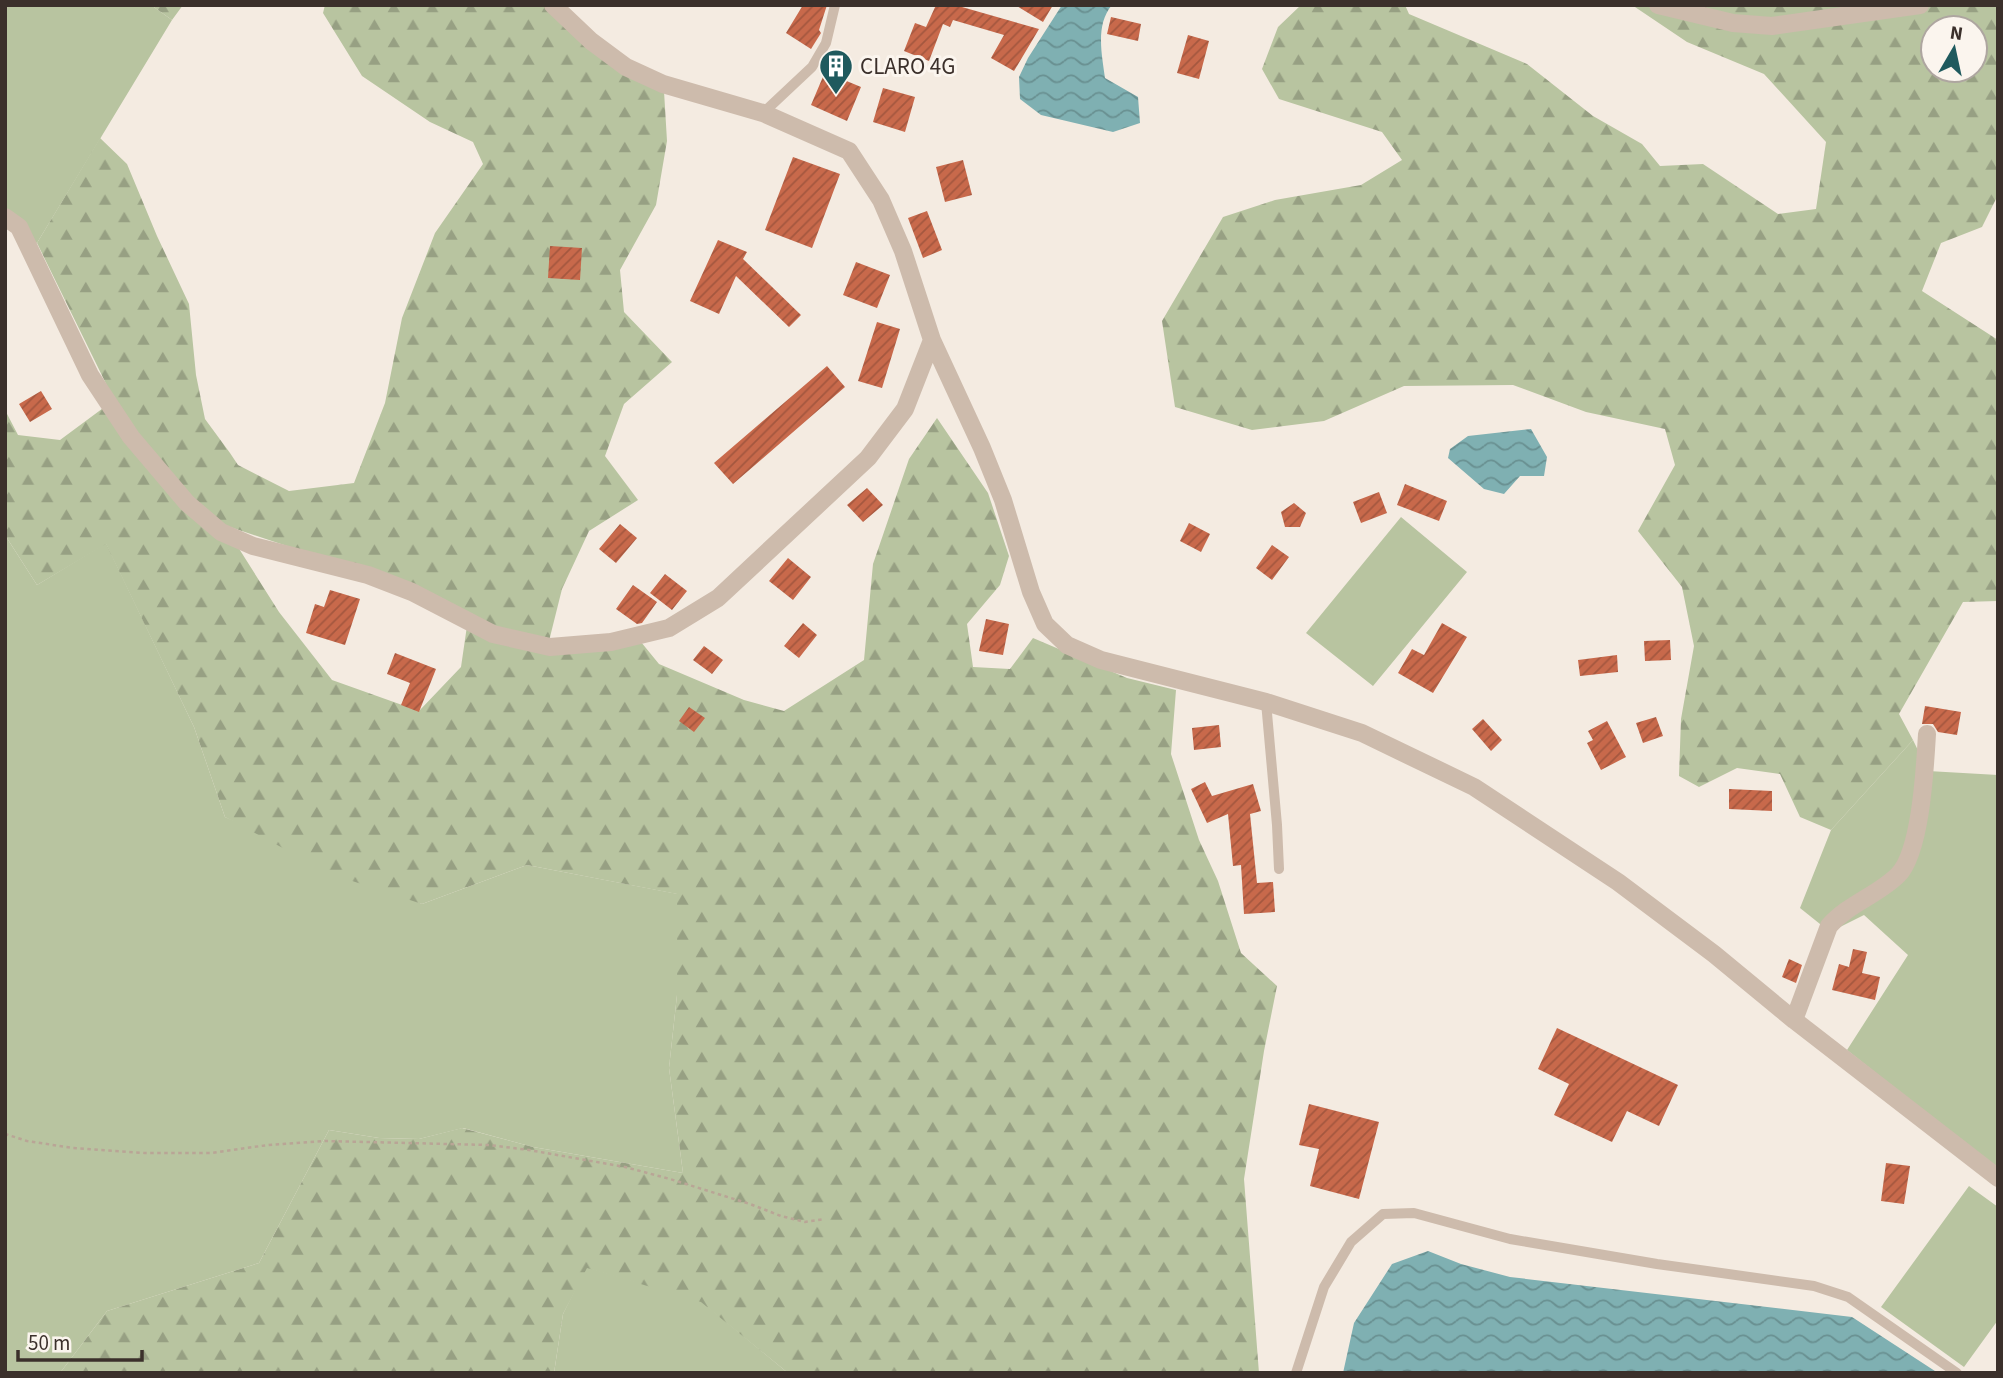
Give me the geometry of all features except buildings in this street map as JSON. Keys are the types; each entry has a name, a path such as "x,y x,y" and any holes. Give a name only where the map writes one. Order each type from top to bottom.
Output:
{"street":[{"path":"553,5 591,41 626,67 663,84 763,113 849,151 881,200 903,251 932,340 1003,500 1031,592 1045,624 1067,645 1101,660 1266,702 1362,733 1474,787 1618,882 1714,954 1794,1020 1998,1178"},
{"path":"1658,5 1733,23 1772,26 1920,5"},
{"path":"5,217 19,227 90,375 131,438 187,503 221,533 253,546 368,575 412,592 493,634 550,647 611,642 669,628 718,598 868,458 905,409 932,340"},
{"path":"1794,1020 1829,926 1837,916 1898,875 1906,864 1912,848 1920,802 1927,734"}],"lane":[{"path":"763,113 812,67 826,43 835,5"},
{"path":"1266,702 1279,869"},
{"path":"1296,1373 1324,1287 1351,1242 1383,1214 1414,1213 1510,1239 1657,1264 1814,1286 1848,1297 1957,1373"}],"path":[{"path":"5,1134 27,1141 73,1148 145,1153 211,1153 326,1141 489,1145 540,1151 625,1167 682,1182 781,1216 805,1222 825,1219"}],"green space":[{"path":"5,5 151,5 172,20 37,243 5,228"},
{"path":"151,5 183,5 172,20"},
{"path":"325,5 545,5 664,91 667,141 656,205 620,270 624,312 672,362 624,404 605,456 638,500 589,531 562,589 549,641 632,631 659,664 744,700 784,711 864,660 873,564 909,459 937,418 988,493 1009,556 1000,585 967,624 973,667 1010,669 1033,638 1127,678 1176,690 1171,754 1199,840 1218,881 1241,953 1277,986 1244,1179 1259,1373 788,1373 701,1302 587,1268 563,1314 554,1373 60,1373 107,1311 259,1263 329,1130 379,1138 419,1139 462,1128 533,1147 683,1173 669,1068 677,995 677,894 527,865 422,904 331,874 225,817 194,727 106,544 37,585 5,535 5,410 18,435 60,440 114,400 37,243 100,138 127,164 189,304 196,375 205,419 238,465 289,491 354,483 385,403 402,318 435,233 483,164 473,142 430,122 362,76 323,13","holes":["224,525 308,553 468,619 461,667 419,711 332,680 279,612"]},
{"path":"1301,5 1405,5 1409,14 1527,64 1593,116 1642,144 1660,166 1703,164 1778,214 1816,209 1826,142 1764,74 1687,42 1632,5 1998,5 1998,195 1982,227 1941,243 1922,291 1998,340 1998,601 1963,602 1899,714 1913,740 1831,830 1800,817 1780,774 1737,768 1699,787 1679,776 1681,719 1694,646 1682,587 1638,531 1675,465 1665,429 1586,412 1513,385 1404,386 1324,421 1252,430 1175,407 1162,321 1223,217 1275,200 1361,185 1402,160 1382,132 1279,99 1262,69 1278,27"},
{"path":"1401,517 1467,572 1373,686 1306,633"},
{"path":"5,535 37,585 106,543 194,727 225,817 422,904 527,865 678,894 677,995 669,1068 683,1173 533,1147 463,1128 419,1139 379,1138 329,1130 259,1263 107,1311 60,1373 5,1373"},
{"path":"1913,740 1928,771 1998,775 1998,1170 1847,1050 1908,955 1864,915 1830,932 1800,908 1831,830"},
{"path":"1969,1186 1998,1207 1998,1320 1964,1367 1881,1307"},
{"path":"586,1267 701,1301 788,1373 554,1373 563,1314"}],"water":[{"path":"1062,5 1112,5 1103,22 1102,31 1101,50 1105,78 1138,97 1140,123 1113,132 1041,115 1020,99 1019,77"},
{"path":"1531,429 1547,457 1544,476 1520,476 1504,494 1484,489 1448,458 1450,449 1468,436"},
{"path":"1428,1251 1461,1264 1510,1277 1852,1317 1938,1373 1343,1373 1354,1323 1392,1264"}],"place":[{"name":"CLARO 4G","path":"836,96"}]}
